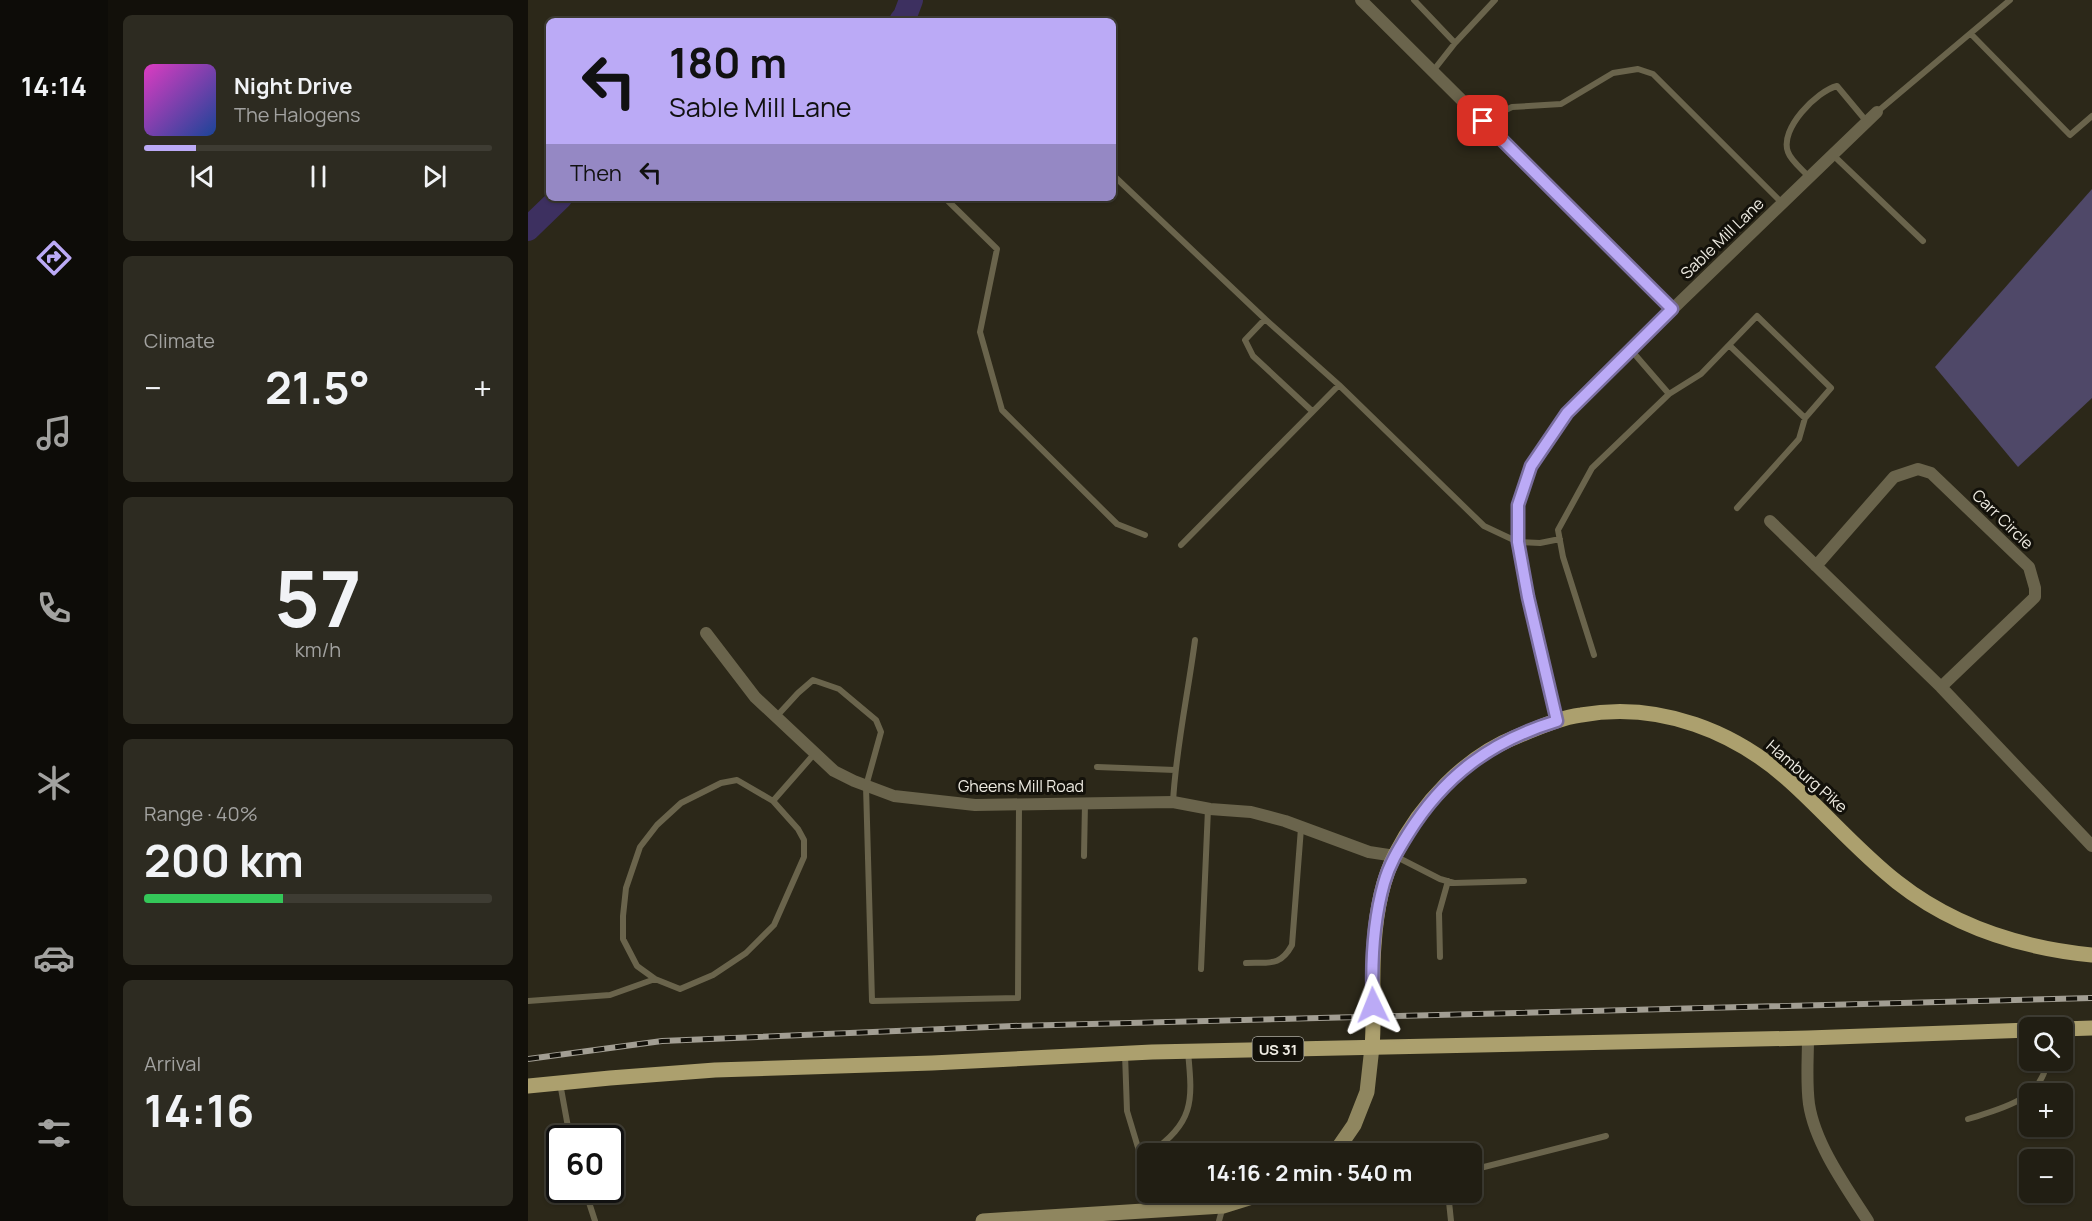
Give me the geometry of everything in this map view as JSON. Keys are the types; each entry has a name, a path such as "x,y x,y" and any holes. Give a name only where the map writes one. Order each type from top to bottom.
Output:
{"main road":[{"name":"Hamburg Pike","path":"1372,1047 1375,934 1384,882 1395,856 1420,814 1444,785 1475,759 1507,740 1580,715 1632,711 1680,719 1725,736 1752,752 1791,782 1898,883 1941,911 1977,930 2007,940 2036,947 2092,955"},
{"path":"2073,1029 2092,1028"},
{"name":"US 31","path":"528,1086 715,1070 932,1063 1125,1053 1808,1038 2019,1030"}],"street":[{"path":"1362,0 1672,309"},
{"name":"Sable Mill Lane","path":"1557,721 1528,597 1518,542 1518,505 1531,466 1567,413 1877,112"},
{"name":"Carr Circle","path":"1816,566 1894,477 1918,469 1931,473 2029,567 2035,597 1941,687"},
{"path":"1770,521 1941,687 2092,846"},
{"name":"Gheens Mill Road","path":"706,633 755,697 834,771 894,796 975,805 1173,802 1251,812 1369,852 1395,856"},
{"path":"1808,1038 1809,1103 1815,1127 1838,1174 1868,1221"},
{"path":"1342,1143 1354,1125 1367,1092 1372,1047"},
{"path":"983,1221 1223,1206 1233,1203"}],"lane":[{"path":"1414,0 1455,43"},
{"path":"1433,71 1455,43 1495,0"},
{"path":"1877,112 2010,0"},
{"path":"1971,33 2070,135 2092,116"},
{"path":"1483,121 1512,107 1561,104 1612,73 1638,69 1653,74 1782,203"},
{"path":"1809,177 1788,153 1786,140 1793,122 1822,93 1837,87 1867,122"},
{"path":"1833,155 1923,241"},
{"path":"1116,178 1265,319 1339,385 1484,526 1518,542 1540,543 1560,538"},
{"path":"948,201 997,249 980,332 1002,410 1117,524 1145,535"},
{"path":"1594,655 1563,557 1558,530 1593,468 1669,394 1701,374 1757,316 1831,388 1805,418 1800,439 1737,508"},
{"path":"1265,319 1245,340 1253,356 1312,411"},
{"path":"1729,345 1805,418"},
{"path":"1630,350 1669,394"},
{"path":"1181,545 1339,385"},
{"path":"1173,802 1175,770 1195,640"},
{"path":"777,717 798,693 813,681 827,683 839,689 876,720 881,732 866,786 872,1001 1018,998 1018,804"},
{"path":"773,801 815,753"},
{"path":"1097,767 1175,770"},
{"path":"737,780 773,801 798,829 804,840 804,857 774,925 746,954 713,975 680,989 655,979 637,966 623,939 626,888 640,847 657,825 681,803 721,783 737,780"},
{"path":"1084,856 1085,802"},
{"path":"1201,969 1208,808"},
{"path":"1246,963 1275,962 1285,957 1292,945 1300,828"},
{"path":"1395,856 1440,879 1454,883 1524,881"},
{"path":"1440,957 1439,913 1448,881"},
{"path":"528,1001 610,995 655,979"},
{"path":"1164,1143 1185,1119 1191,1090 1188,1051"},
{"path":"1125,1053 1127,1111 1137,1145"},
{"path":"1968,1119 2013,1105 2042,1080 2044,1071"},
{"path":"560,1083 568,1125"},
{"path":"1482,1167 1606,1136"},
{"path":"589,1203 595,1221"},
{"path":"1148,1203 1148,1210"},
{"path":"1449,1203 1451,1221"},
{"path":"1219,1221 1223,1206"}],"shaded area":[{"path":"2092,189 2092,398 2018,467 1935,367"}],"waterway":[{"path":"903,18 911,0"},
{"path":"528,229 557,201"}],"railway":[{"path":"528,1059 662,1041 1013,1026 2092,998"}],"route":[{"path":"1373,1005 1374,944 1384,882 1395,856 1420,814 1444,785 1475,759 1507,740 1557,721 1528,597 1518,542 1518,505 1531,466 1567,413 1672,309 1483,121"}]}
